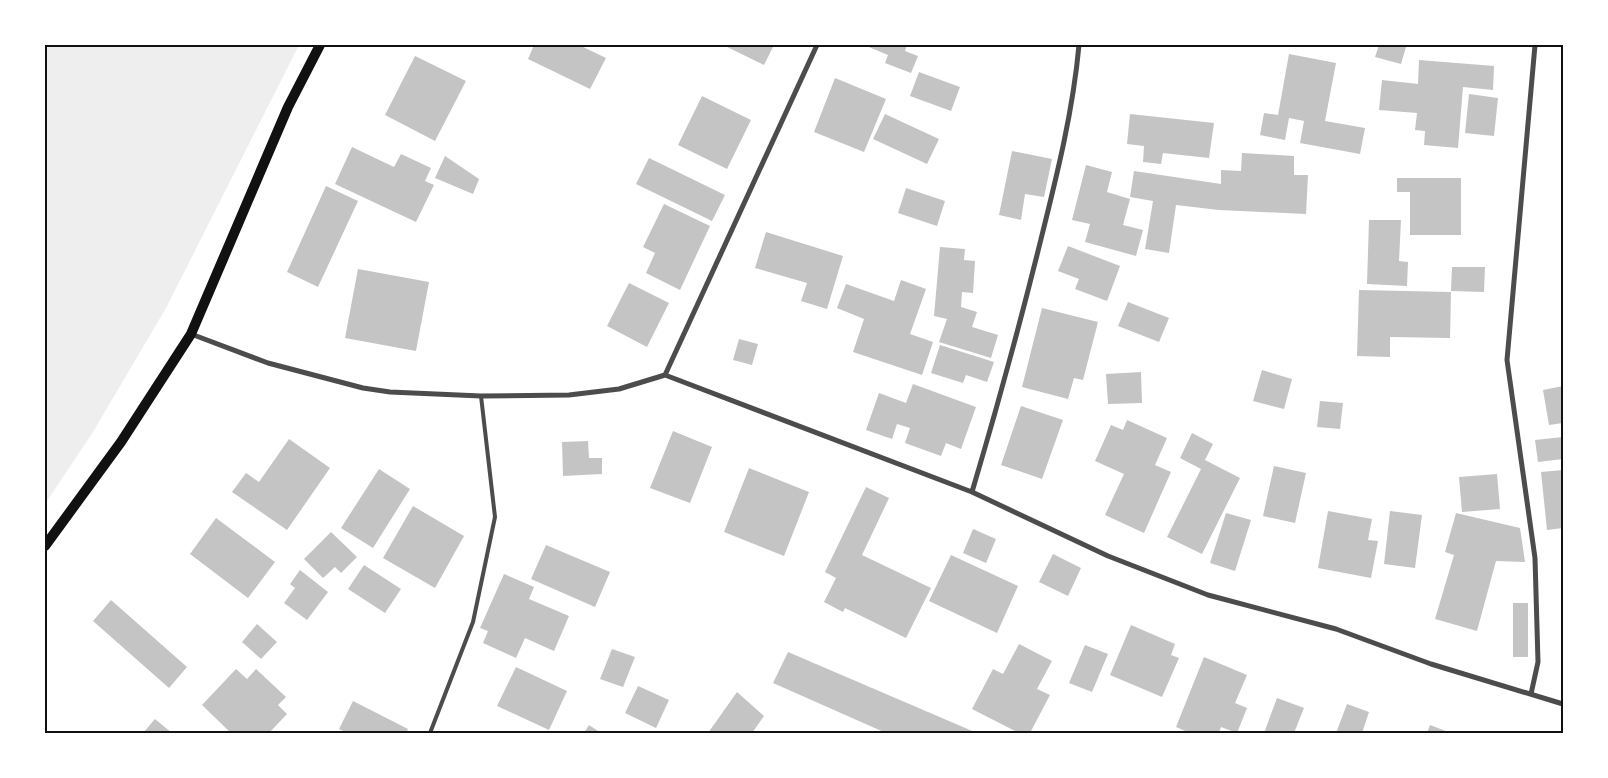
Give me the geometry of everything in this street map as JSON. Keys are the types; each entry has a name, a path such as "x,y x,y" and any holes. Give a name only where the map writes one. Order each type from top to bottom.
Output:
{"main road":[{"path":"45,546 120,442 191,334 288,107 320,45"}],"street":[{"path":"665,375 817,45"},
{"path":"972,492 1010,361 1054,188 1075,93 1079,45"},
{"path":"1531,694 1538,662 1535,558 1507,360 1535,45"},
{"path":"191,334 268,363 363,388 390,392 481,396 569,395 619,389 665,375 972,492 1108,556 1208,595 1336,629 1431,664 1563,704"}],"lane":[{"path":"430,733 473,622 495,517 481,396"}],"shaded area":[{"path":"45,45 299,45 166,308 93,432 45,504"}],"building":[{"path":"534,45 579,45 606,58 590,89 528,59"},
{"path":"723,45 774,45 764,65"},
{"path":"864,45 907,45 905,51 918,56 911,73 885,63 888,55"},
{"path":"1379,45 1406,47 1401,64 1375,57"},
{"path":"1289,54 1336,63 1325,121 1365,128 1360,154 1300,143 1304,121 1289,118 1285,140 1260,135 1264,113 1278,115"},
{"path":"415,56 466,81 435,141 385,115"},
{"path":"1419,60 1494,66 1493,90 1463,87 1458,148 1424,145 1425,131 1415,130 1417,113 1379,110 1382,80 1418,84"},
{"path":"919,72 960,87 951,111 910,96"},
{"path":"835,78 886,99 864,152 814,132"},
{"path":"1469,94 1498,98 1494,136 1465,133"},
{"path":"702,96 751,120 727,169 678,145"},
{"path":"885,114 939,139 927,164 873,139"},
{"path":"1130,114 1214,123 1209,158 1163,153 1161,164 1143,162 1144,146 1127,144"},
{"path":"352,147 394,167 401,154 431,168 425,181 434,185 416,222 335,184"},
{"path":"1012,151 1052,159 1044,197 1025,194 1021,220 999,215"},
{"path":"1242,153 1294,156 1294,175 1308,175 1306,214 1219,210 1176,205 1169,253 1145,249 1153,201 1130,197 1134,171 1221,184 1221,170 1241,171"},
{"path":"445,156 479,179 473,194 435,178"},
{"path":"649,158 725,195 712,221 636,184"},
{"path":"1086,165 1112,172 1107,192 1130,199 1123,225 1143,230 1136,256 1085,242 1090,224 1072,220"},
{"path":"1397,178 1461,178 1461,235 1410,235 1410,192 1397,192"},
{"path":"326,186 358,201 318,287 287,272"},
{"path":"906,188 945,201 937,226 898,213"},
{"path":"664,204 710,226 680,290 646,273 655,253 643,247"},
{"path":"1369,220 1401,220 1399,261 1408,262 1407,286 1367,284"},
{"path":"766,232 843,256 827,309 801,301 807,283 755,268"},
{"path":"1068,246 1120,266 1107,301 1075,289 1079,279 1058,271"},
{"path":"940,247 965,249 964,260 975,261 973,293 962,292 961,307 977,312 972,327 998,335 991,358 939,342 947,319 934,316"},
{"path":"1452,267 1485,267 1484,292 1451,291"},
{"path":"358,269 429,282 416,351 345,338"},
{"path":"901,280 926,289 910,334 933,342 922,375 853,352 864,319 837,308 846,284 894,301"},
{"path":"629,283 669,303 647,347 607,326"},
{"path":"1359,290 1451,292 1450,338 1390,337 1390,357 1357,356"},
{"path":"1128,302 1169,318 1159,342 1118,326"},
{"path":"1042,308 1098,322 1083,380 1074,378 1068,399 1022,387"},
{"path":"739,339 758,344 752,365 733,360"},
{"path":"940,345 994,362 987,382 966,375 963,383 931,373"},
{"path":"1262,370 1292,379 1284,409 1253,401"},
{"path":"1141,372 1142,403 1108,404 1106,374"},
{"path":"913,384 976,407 961,449 946,443 941,456 905,443 910,428 897,424 892,439 866,430 879,393 906,403"},
{"path":"1563,386 1563,423 1549,425 1543,390"},
{"path":"1320,401 1343,403 1340,429 1317,427"},
{"path":"1021,406 1063,420 1042,479 1001,465"},
{"path":"1127,420 1167,438 1155,465 1171,472 1144,533 1105,515 1124,474 1095,461 1111,425 1123,430"},
{"path":"673,431 712,447 690,503 650,488"},
{"path":"1192,433 1213,444 1205,460 1240,478 1202,554 1167,537 1201,469 1180,458"},
{"path":"1563,437 1563,459 1538,462 1535,440"},
{"path":"289,439 330,468 287,530 232,492 246,473 259,482"},
{"path":"588,441 589,458 602,458 602,474 563,476 562,442"},
{"path":"1274,466 1306,473 1295,523 1263,516"},
{"path":"749,468 809,492 784,556 724,532"},
{"path":"379,469 410,489 373,548 341,528"},
{"path":"1563,470 1563,528 1547,530 1541,472"},
{"path":"1497,474 1500,509 1462,512 1459,477"},
{"path":"866,487 889,498 862,555 931,588 906,638 845,608 843,612 824,602 836,578 825,572"},
{"path":"413,506 464,536 435,588 383,558"},
{"path":"1328,511 1372,519 1368,540 1378,541 1371,578 1318,568"},
{"path":"1390,511 1422,515 1415,568 1384,564"},
{"path":"1226,513 1251,520 1235,571 1210,563"},
{"path":"1456,513 1520,528 1525,562 1496,561 1477,631 1435,619 1454,555 1445,552"},
{"path":"216,518 275,562 248,598 190,554"},
{"path":"973,529 996,539 986,563 963,553"},
{"path":"331,532 357,557 341,573 335,567 323,578 304,559"},
{"path":"546,545 610,572 595,607 531,579"},
{"path":"1053,554 1081,568 1068,596 1039,582"},
{"path":"951,555 1018,586 997,633 929,601"},
{"path":"364,565 401,589 385,613 348,589"},
{"path":"300,570 328,592 307,620 284,603 295,588 290,584"},
{"path":"504,574 534,587 529,599 569,616 554,651 525,638 516,658 483,643 488,631 480,628"},
{"path":"111,600 187,667 169,688 93,621"},
{"path":"1513,603 1528,603 1528,657 1513,657"},
{"path":"257,624 277,642 261,659 242,642"},
{"path":"1131,625 1175,644 1171,655 1179,658 1162,697 1110,675"},
{"path":"1019,644 1052,661 1037,689 1050,695 1030,733 1019,733 972,709 993,669 1003,674"},
{"path":"1085,645 1108,654 1092,692 1069,683"},
{"path":"612,649 635,657 623,687 600,679"},
{"path":"788,652 977,733 886,733 773,683"},
{"path":"1204,657 1247,675 1235,703 1247,708 1237,733 1221,727 1219,733 1190,733 1176,727"},
{"path":"516,667 567,691 549,730 497,706"},
{"path":"236,669 247,679 256,669 286,697 278,705 287,714 269,733 231,733 202,705"},
{"path":"638,686 669,700 656,728 625,713"},
{"path":"737,692 764,716 752,733 708,733"},
{"path":"1277,698 1304,708 1294,733 1264,733"},
{"path":"353,701 408,729 406,733 347,733 339,729"},
{"path":"1347,704 1369,712 1362,733 1336,733"},
{"path":"155,719 172,733 143,733"},
{"path":"589,725 601,733 584,733"},
{"path":"1430,725 1451,733 1427,733"}]}
